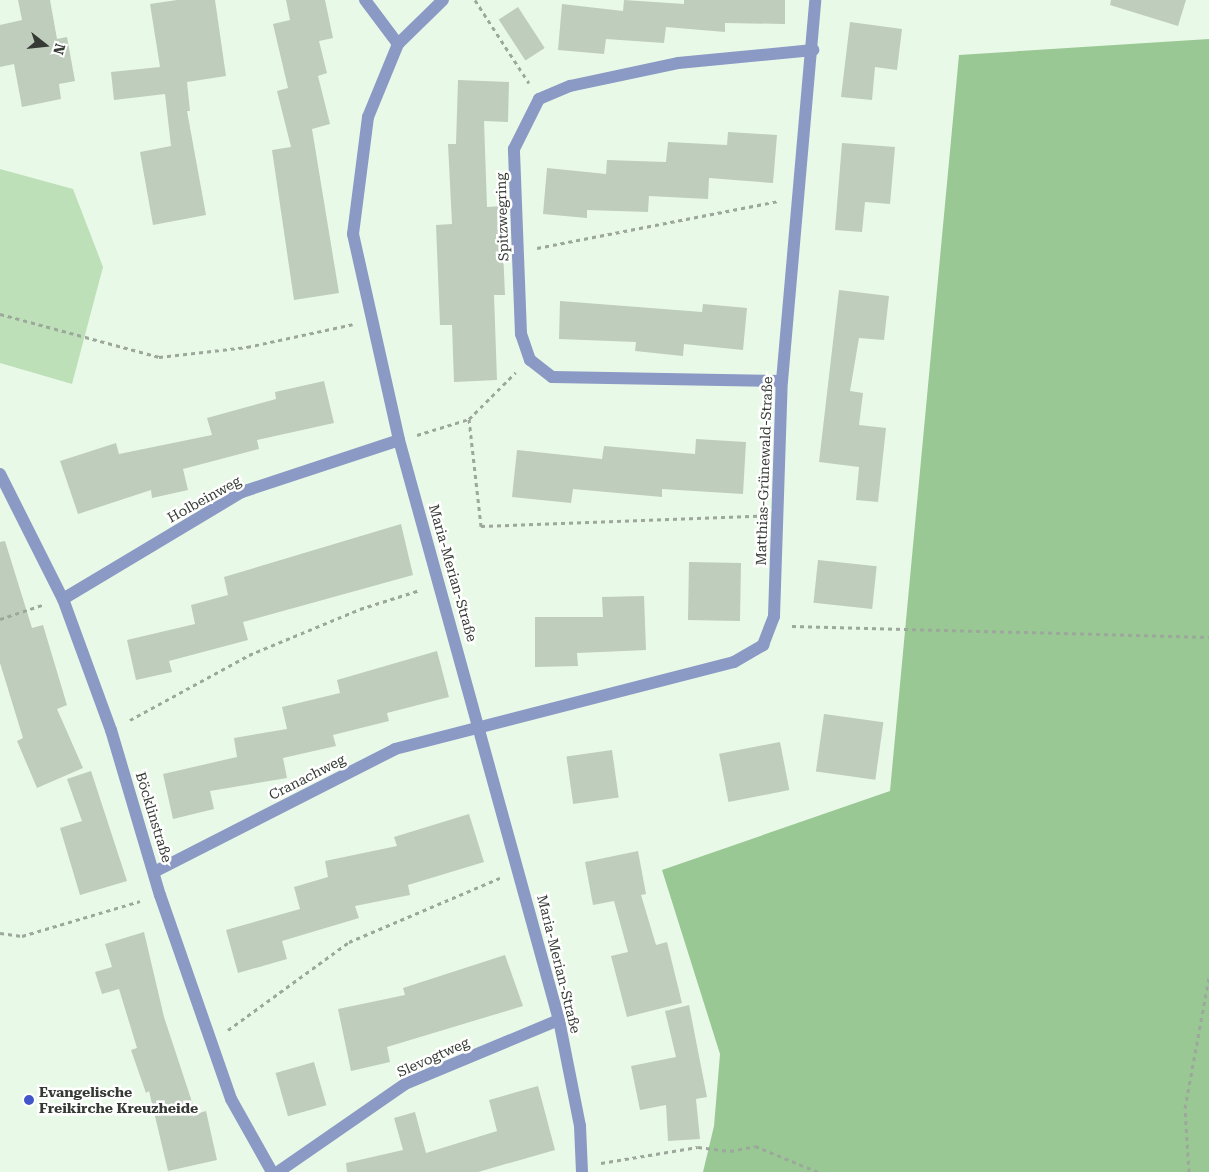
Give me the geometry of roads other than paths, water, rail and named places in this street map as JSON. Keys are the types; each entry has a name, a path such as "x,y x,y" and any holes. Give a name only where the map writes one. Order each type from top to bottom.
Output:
{"street":[{"path":"364,0 398,44"},
{"name":"Maria-Merian-Straße","path":"443,0 398,44 368,117 353,234 375,319 399,440 442,584 478,727 559,1020 580,1126 582,1169"},
{"name":"Matthias-Grünewald-Straße","path":"478,727 734,662 764,645 771,626 779,516 782,381 816,0"},
{"name":"Spitzwegring","path":"782,381 552,377 530,360 521,334 514,149 539,99 570,86 678,63 813,50"},
{"name":"Holbeinweg","path":"62,598 242,492 399,440"},
{"name":"Böcklinstraße","path":"0,474 62,598 112,730 156,871 160,895 231,1099 272,1172"},
{"name":"Cranachweg","path":"156,871 396,749 478,727"},
{"name":"Slevogtweg","path":"278,1172 405,1084 559,1020"}],"place":[{"name":"Evangelische Freikirche Kreuzheide","path":"29,1100"}]}
